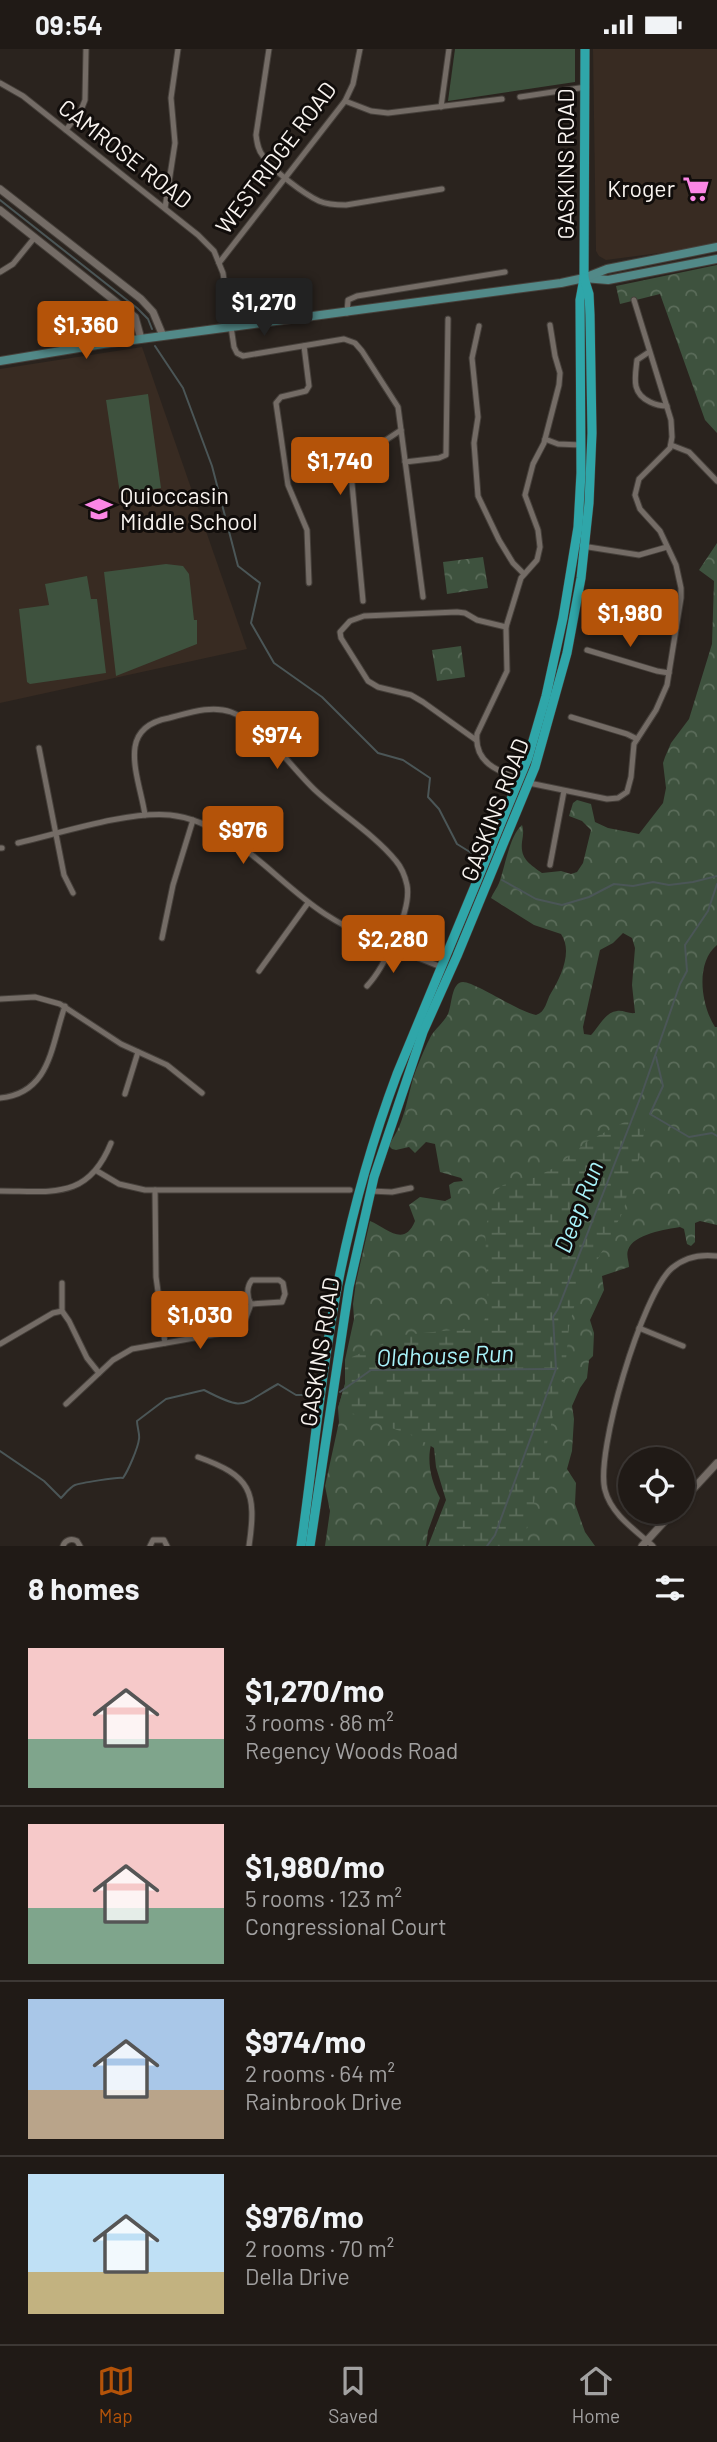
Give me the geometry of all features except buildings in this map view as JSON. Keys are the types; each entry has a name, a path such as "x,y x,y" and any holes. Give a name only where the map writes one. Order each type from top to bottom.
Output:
{"main road":[{"name":"GASKINS ROAD","path":"580,546 580,300 584,278 585,49"},
{"path":"0,361 584,278 607,269 717,247"},
{"path":"584,278 608,280 717,259"},
{"name":"GASKINS ROAD","path":"301,1546 338,1288 360,1190 387,1099 524,781 580,546 589,503 592,410 589,294 584,278"},
{"name":"GASKINS ROAD","path":"310,1546 349,1287 360,1190"}],"street":[{"path":"66,130 85,100 86,49"},
{"path":"165,208 175,143 171,98 177,49"},
{"path":"269,49 256,135 263,157 286,177 310,195 332,205 442,189"},
{"name":"WESTRIDGE ROAD","path":"304,346 241,356 235,351 219,263 345,101 353,83 360,49"},
{"path":"441,107 449,49"},
{"name":"CAMROSE ROAD","path":"0,83 16,92 165,208 214,251 219,263"},
{"path":"520,97 586,87"},
{"path":"345,101 371,111 388,113 502,100"},
{"path":"0,189 141,299 153,312 163,337"},
{"path":"0,210 135,317 141,339"},
{"path":"0,272 13,264 34,237"},
{"path":"347,313 348,300 357,296 505,272"},
{"path":"550,325 560,373 559,385 545,439 533,464 525,495 538,530 540,547 537,560 524,574 506,627 507,671 476,740 481,759 492,767 524,781 614,799 627,792 637,739 661,700 669,673 681,588 676,565 660,531 636,502 635,490 642,475 663,457 671,445 671,420 634,300"},
{"path":"405,462 446,455 448,320"},
{"path":"479,326 472,358 478,417 474,443 478,496 499,540 513,563 524,574"},
{"path":"309,583 307,530 288,485 276,403 281,397 306,391 309,386 304,346 344,339 355,343 396,403 423,597"},
{"path":"649,352 637,360 634,386 637,393 645,399 667,406"},
{"path":"363,601 351,473 359,457 401,430"},
{"path":"545,439 558,444 581,445"},
{"path":"671,445 689,452 717,481"},
{"path":"580,546 639,555 667,547"},
{"path":"476,740 411,695 378,687 368,681 341,638 340,632 350,621 364,616 457,612 506,627"},
{"path":"587,650 669,673"},
{"path":"145,815 135,755 136,742 144,729 159,720 208,709 228,711 240,717 265,738 317,793 391,856 400,867 407,885 408,897 403,916 378,974 366,986"},
{"path":"571,717 637,739"},
{"path":"39,748 64,875 73,893"},
{"path":"550,865 564,791"},
{"path":"18,843 145,815 167,815 193,820 215,828 228,837 308,903 342,924 445,969"},
{"path":"162,938 173,885 193,820"},
{"path":"259,971 308,903"},
{"path":"0,999 35,997 65,1006 121,1044 167,1065 202,1093"},
{"path":"0,1098 21,1093 41,1076 49,1061 65,1006"},
{"path":"125,1094 138,1052"},
{"path":"0,1191 63,1190 77,1185 97,1171 111,1143"},
{"path":"97,1171 126,1187 155,1190 392,1192 411,1188"},
{"path":"155,1190 156,1277 165,1343"},
{"path":"663,1524 647,1544 612,1506 602,1476 607,1442 639,1328 658,1286 673,1267 696,1256 717,1256"},
{"path":"66,1404 125,1352 141,1346 232,1332 245,1320 251,1304 248,1285 252,1280 279,1280 283,1283 285,1294 282,1302 251,1304"},
{"path":"62,1283 62,1311 87,1358 99,1373"},
{"path":"0,1344 52,1313 62,1311"},
{"path":"639,1328 683,1346"},
{"path":"198,1457 226,1468 246,1488 253,1512 249,1546"},
{"path":"695,1487 717,1463"},
{"path":"63,1546 71,1539 77,1541 80,1546"},
{"path":"150,1546 158,1539 164,1540 167,1546"}],"shaded area":[{"path":"593,49 717,49 717,243 606,260 599,256 596,251"},
{"name":"Quioccasin Middle School","path":"142,347 247,649 0,703 0,369"}],"green space":[{"path":"455,49 575,49 575,82 448,101"},
{"path":"717,265 717,433 705,420 660,294 620,304 616,286"},
{"path":"148,394 161,488 120,494 106,400"},
{"path":"717,543 717,945 705,962 702,985 706,1007 717,1027 717,1225 700,1221 695,1223 695,1242 691,1246 687,1244 684,1229 680,1227 643,1236 628,1250 629,1267 602,1276 604,1290 590,1320 594,1333 593,1356 589,1360 587,1378 572,1406 572,1451 567,1469 576,1483 575,1504 585,1532 595,1546 464,1546 456,1508 432,1441 430,1470 440,1498 428,1531 426,1546 325,1546 330,1511 325,1486 339,1422 338,1408 345,1384 345,1360 354,1319 356,1282 370,1221 395,1234 406,1233 415,1221 409,1205 420,1197 445,1201 451,1198 449,1185 463,1181 440,1172 435,1144 426,1142 415,1153 409,1147 396,1150 388,1145 403,1117 414,1075 431,1036 448,1014 454,990 459,983 469,983 536,1015 544,1009 558,979 566,956 561,934 534,925 491,898 499,883 514,837 522,825 523,853 530,864 542,873 561,871 571,874 577,872 583,863 591,830 582,821 569,816 573,803 577,800 591,804 595,822 608,828 639,834 663,803 666,788 663,763 671,743 689,719 712,644 714,581 699,570","holes":["623,933 632,938 635,948 632,985 635,1013 613,1012 591,1035 584,1034 583,1027 600,950"]},
{"path":"483,557 488,588 447,594 443,562"},
{"path":"166,564 183,566 189,574 194,620 197,620 197,644 116,676 104,572"},
{"path":"87,576 91,599 97,599 106,673 30,684 27,682 19,609 49,605 45,584"},
{"path":"461,646 465,677 437,681 432,650"},
{"path":"634,1117 645,1126 640,1157 628,1188 624,1210 576,1299 569,1327 564,1381 522,1546 428,1546 446,1500 436,1467 434,1448 416,1437 338,1408 345,1384 345,1360 403,1335 483,1327 488,1303 485,1229 496,1191 503,1185 527,1181 556,1167 588,1141"}],"waterway":[{"path":"0,200 137,308 148,319 152,329"},
{"path":"155,346 183,388 212,466 238,566 260,583 251,623 274,663 322,697 378,753 403,760 430,778 428,797 439,809 457,844 478,857"},
{"path":"502,880 536,899 562,905 589,897 614,884 633,886 653,882 669,885 717,876"},
{"name":"Deep Run","path":"487,1546 495,1535 556,1369 553,1317 641,1096 687,971 685,945 708,911 717,884"},
{"path":"656,1057 663,1086 650,1114 689,1137 712,1133 717,1136"},
{"name":"Oldhouse Run","path":"340,1392 371,1370 556,1369"},
{"name":"Oldhouse Run","path":"0,1451 44,1481 61,1498 75,1485 123,1478 138,1443 137,1421 166,1399 204,1390 228,1401 243,1403 278,1384 296,1395 315,1395"}],"place":[{"name":"Kroger","path":"696,189"},
{"name":"Quioccasin Middle School","path":"99,509"}]}
